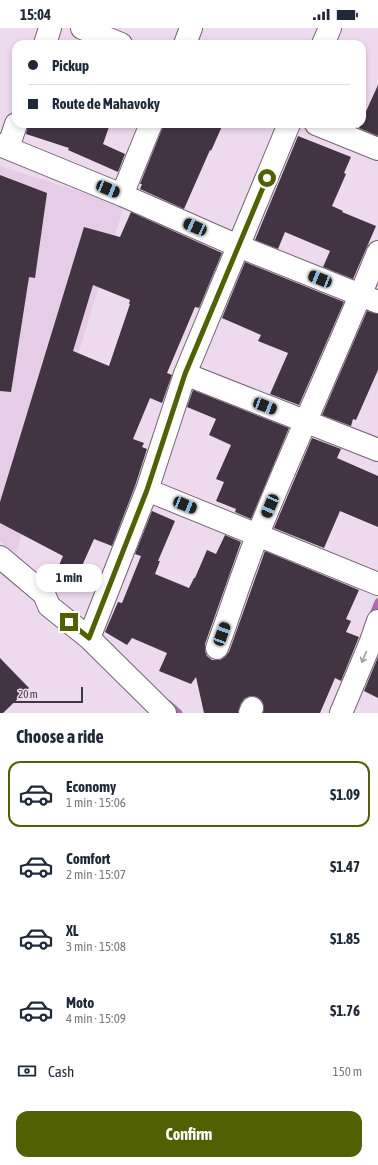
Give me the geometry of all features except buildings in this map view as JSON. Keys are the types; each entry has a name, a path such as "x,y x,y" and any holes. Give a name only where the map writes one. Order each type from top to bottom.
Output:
{"street":[{"path":"46,40 50,28"},
{"path":"82,28 111,40"},
{"path":"186,40 191,28"},
{"path":"325,40 330,28"},
{"path":"14,128 4,146 122,195 238,246 369,299"},
{"path":"122,195 150,128"},
{"path":"89,638 147,490 185,374 287,128"},
{"path":"326,128 378,149"},
{"path":"217,648 258,535 305,422 369,299 378,252"},
{"path":"185,374 378,450"},
{"path":"147,490 378,584"},
{"path":"0,557 44,594 49,606 89,638 165,713"},
{"path":"341,713 378,621"}],"shaded area":[{"path":"0,166 124,206 16,554 0,541"}],"waterway":[{"path":"371,619 378,602"},
{"path":"169,704 179,713"}],"route":[{"path":"69,622 89,638 147,490 185,374 267,178"}]}
